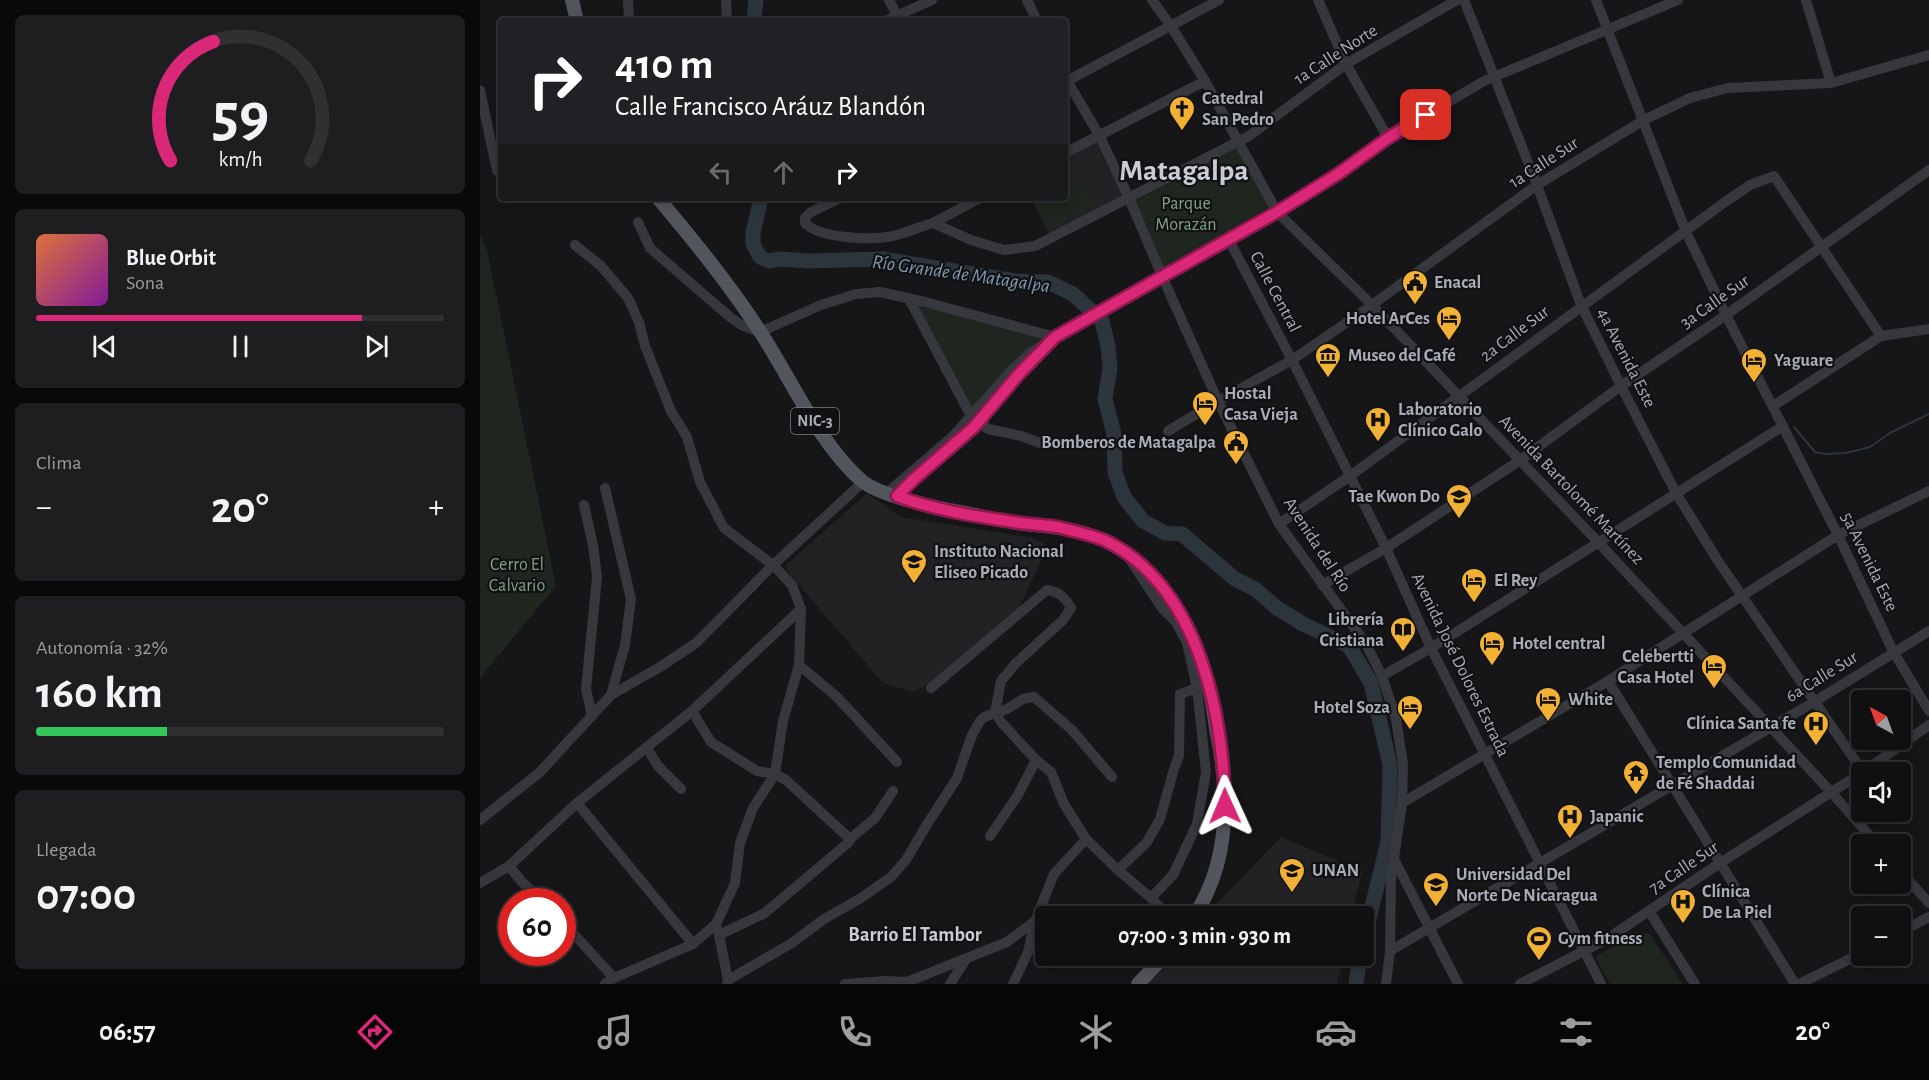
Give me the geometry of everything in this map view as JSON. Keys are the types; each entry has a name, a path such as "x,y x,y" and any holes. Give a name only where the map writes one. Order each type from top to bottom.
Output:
{"main road":[{"path":"572,0 576,18"},
{"name":"NIC-3","path":"660,201 725,282 760,332 828,444 863,482 929,506 1059,527 1104,540 1144,567 1164,589 1190,630 1206,673 1224,766 1225,825 1215,872 1199,906"},
{"path":"1138,984 1155,966"}],"street":[{"path":"628,0 629,18"},
{"path":"726,0 727,18"},
{"path":"890,0 899,18 932,0"},
{"path":"1027,0 1036,18"},
{"name":"Avenida Bartolomé Martínez","path":"1152,0 1205,81 1277,212 1372,305 1598,542 1868,834"},
{"path":"1068,79 1219,0"},
{"path":"1318,0 1346,64 1388,138"},
{"name":"1a Calle Norte","path":"933,223 971,240 1004,250 1035,246 1250,136 1346,64 1457,0"},
{"name":"4a Avenida Este","path":"1464,0 1537,185 1581,305 1621,386 1676,493 1814,702"},
{"name":"5a Avenida Este","path":"1596,0 1686,232 1838,535 1893,651 1929,711"},
{"path":"893,494 904,476 975,419 1055,337 1277,212 1338,174 1388,138 1494,77 1609,30 1659,4 1678,0"},
{"path":"1806,0 1831,83"},
{"name":"1a Calle Sur","path":"1168,431 1218,400 1292,360 1537,185 1644,120 1690,98 1728,88 1831,83 1929,55"},
{"path":"1068,151 1205,81"},
{"name":"Avenida del Río","path":"1068,83 1099,135 1218,400 1279,524 1366,644 1382,676 1396,719 1403,764 1402,803 1391,879 1390,951"},
{"path":"480,90 497,171"},
{"name":"3a Calle Sur","path":"1322,585 1386,548 1519,461 1621,386 1726,315 1929,170"},
{"name":"2a Calle Sur","path":"1279,524 1460,397 1581,305 1750,185 1774,176 1822,247"},
{"path":"834,201 811,213 805,218 805,223 819,232 857,238 888,237 933,223 974,201"},
{"path":"638,222 650,248 662,260 730,317 741,325 760,332 821,305 856,294 880,292 1055,337"},
{"name":"Calle Central","path":"1229,240 1292,360"},
{"path":"575,245 601,266 628,298 671,411 687,437 700,482 724,528 773,565 792,585 801,609 799,665 783,721 775,774 753,808 740,843 735,883 716,924 693,944 609,981 576,939"},
{"path":"1822,247 1881,336"},
{"path":"909,299 975,419 988,429 1021,436 1043,444"},
{"path":"1773,406 1881,336 1929,329"},
{"name":"Avenida José Dolores Estrada","path":"1292,360 1386,548 1431,648 1601,984"},
{"path":"1382,676 1431,648 1783,426"},
{"path":"480,820 540,772 611,695 696,643 773,565 863,482"},
{"path":"605,488 631,599 625,645 611,695"},
{"path":"1402,803 1608,681 1838,535 1929,491"},
{"path":"584,505 597,577 586,688 592,716"},
{"path":"1126,553 1149,589 1176,622 1187,643 1197,688 1206,772 1197,824 1173,875 1151,898"},
{"path":"931,688 1047,590 1056,591 1066,598 1071,608 1063,620 1016,663 1001,681 995,712 1001,723 1036,760 1051,772 1064,804 1086,839 1159,906"},
{"path":"480,883 508,866 577,803 692,711 801,609"},
{"name":"6a Calle Sur","path":"1390,951 1814,702 1893,651 1929,631"},
{"path":"799,665 837,697 897,762"},
{"path":"1608,681 1795,984"},
{"path":"1118,870 1147,842 1160,819 1179,756 1180,694 1197,688"},
{"path":"716,924 728,982 792,943 824,919 861,898 891,877 906,860 957,778 972,735 980,721 1023,699 1034,697 1072,730 1112,777"},
{"path":"1814,702 1856,762"},
{"path":"692,711 711,742 757,771 775,774 786,780 850,839"},
{"name":"7a Calle Sur","path":"1877,762 1929,725"},
{"path":"646,748 658,766 681,789"},
{"path":"990,836 1018,795 1036,760"},
{"name":"7a Calle Sur","path":"1520,984 1585,952 1720,862 1851,780"},
{"path":"720,936 765,913 875,818 893,791"},
{"path":"577,803 693,944"},
{"path":"1041,906 1054,874 1086,839"},
{"path":"1395,861 1431,927 1458,984"},
{"path":"508,866 529,888"},
{"path":"1911,883 1929,903"},
{"path":"1649,911 1695,984"},
{"path":"1911,926 1929,917"},
{"path":"845,984 907,982 1007,942 1035,921"},
{"path":"1012,984 1028,952 1035,921"},
{"path":"1386,984 1390,951"},
{"path":"950,984 967,958"},
{"path":"1799,984 1851,958"}],"shaded area":[{"path":"1095,140 1123,197 1049,234 1032,201 1068,201 1068,154"},
{"name":"Instituto Nacional Eliseo Picado","path":"867,493 901,517 1034,538 1048,546 1016,614 932,683 913,692 883,683 787,571 787,564"},
{"name":"UNAN","path":"1281,837 1362,871 1354,906 1215,906"},
{"path":"1158,966 1341,966 1337,984 1140,984"}],"green space":[{"name":"Parque Morazán","path":"1237,148 1269,207 1162,270 1135,201"},
{"path":"1077,175 1094,208 1050,229 1036,201 1068,201 1068,180"},
{"name":"Cerro El Calvario","path":"480,234 487,250 556,586 480,678"},
{"path":"909,299 1055,337 971,416"},
{"path":"1637,932 1650,934 1683,984 1610,984 1595,957"}],"waterway":[{"name":"Río Grande de Matagalpa","path":"754,18 756,0"},
{"name":"Río Grande de Matagalpa","path":"760,201 753,233 753,244 760,257 769,261 780,259 808,261 883,259 1015,281 1048,282 1073,294 1102,321 1110,368 1105,399 1114,434 1115,472 1124,497 1143,521 1165,533 1182,534 1235,579 1255,589 1277,608 1303,624 1349,646 1371,683 1390,765 1388,842 1372,906"},
{"path":"1794,427 1815,452 1846,453 1870,447 1890,433 1929,414"},
{"name":"Río Grande de Matagalpa","path":"1371,683 1377,679"},
{"name":"Río Grande de Matagalpa","path":"1356,984 1359,966"}],"place":[{"name":"Catedral San Pedro","path":"1182,132"},
{"name":"Enacal","path":"1415,306"},
{"name":"Hotel ArCes","path":"1449,342"},
{"name":"Museo del Café","path":"1328,379"},
{"name":"Yaguare","path":"1754,384"},
{"name":"Hostal Casa Vieja","path":"1205,427"},
{"name":"Laboratorio Clínico Galo","path":"1378,443"},
{"name":"Bomberos de Matagalpa","path":"1236,466"},
{"name":"Tae Kwon Do","path":"1459,520"},
{"name":"Instituto Nacional Eliseo Picado","path":"914,585"},
{"name":"El Rey","path":"1474,604"},
{"name":"Librería Cristiana","path":"1403,653"},
{"name":"Hotel central","path":"1492,667"},
{"name":"Celebertti Casa Hotel","path":"1714,690"},
{"name":"White","path":"1548,723"},
{"name":"Hotel Soza","path":"1410,731"},
{"name":"Clínica Santa fe","path":"1816,747"},
{"name":"Templo Comunidad de Fé Shaddai","path":"1636,796"},
{"name":"Japanic","path":"1570,840"},
{"name":"UNAN","path":"1292,894"},
{"name":"Universidad Del Norte De Nicaragua","path":"1436,908"},
{"name":"Clínica De La Piel","path":"1683,925"},
{"name":"Gym fitness","path":"1539,962"}],"district":[{"name":"Matagalpa","path":"1184,171"},
{"name":"Barrio El Tambor","path":"915,935"}],"route":[{"path":"1225,806 1224,766 1206,673 1190,630 1164,589 1144,567 1104,540 1059,527 929,506 897,496 974,427 1019,374 1055,337 1277,212 1426,115"}]}
